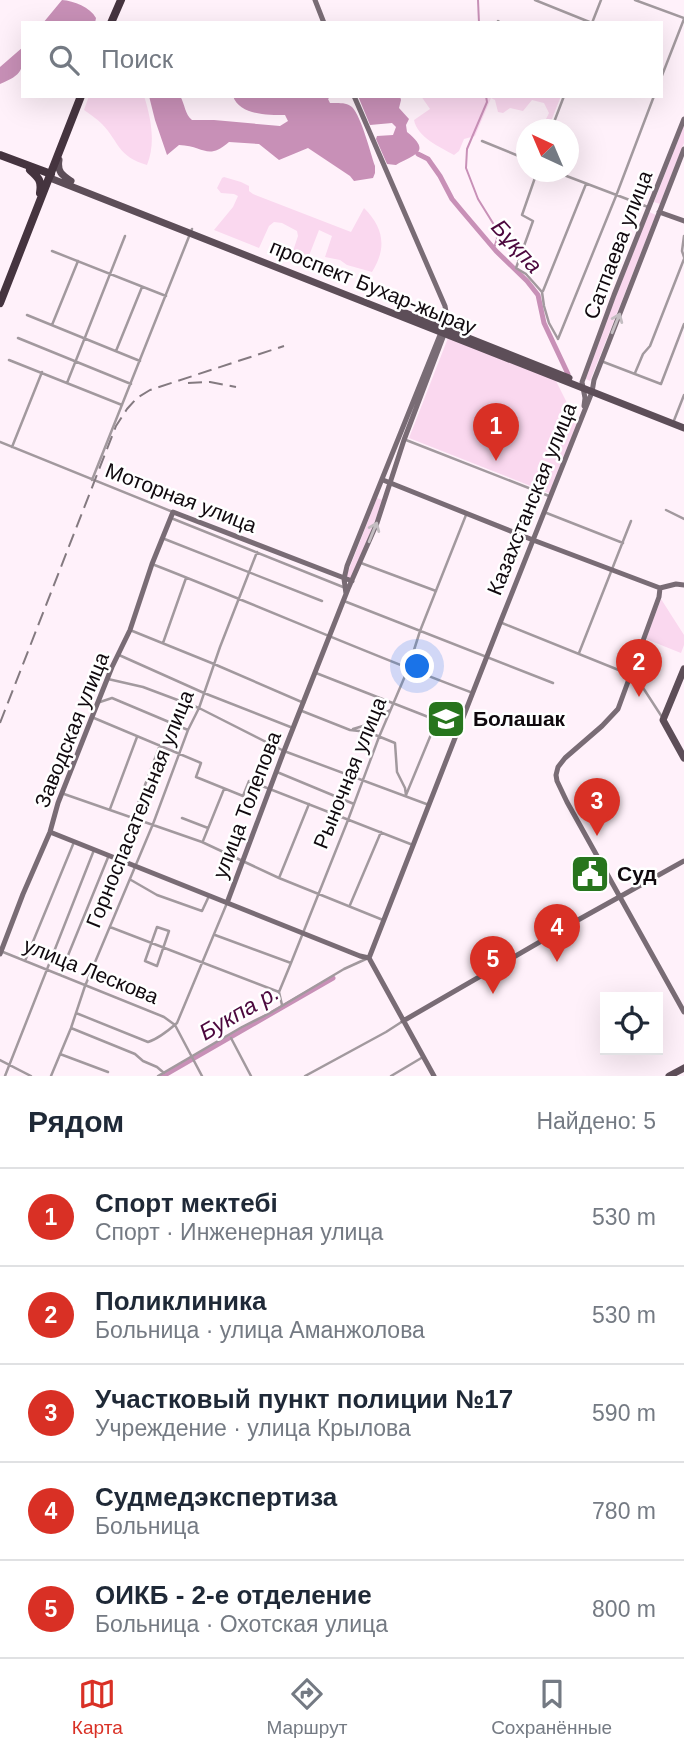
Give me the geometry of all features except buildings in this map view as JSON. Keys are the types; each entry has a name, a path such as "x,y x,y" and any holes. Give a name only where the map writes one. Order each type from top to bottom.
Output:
{"highway":[{"path":"112,21 121,0"},
{"path":"0,303 80,98"},
{"path":"30,168 48,163 62,144"},
{"path":"0,157 50,176"},
{"path":"30,168 42,184 39,203"}],"main road":[{"path":"62,144 57,167 69,183"},
{"name":"проспект Бухар-жырау","path":"50,176 684,425"},
{"path":"39,203 50,187 69,183"},
{"path":"684,668 663,720 684,758"},
{"path":"669,1076 684,1068"}],"street":[{"path":"315,0 323,21"},
{"path":"535,0 587,21"},
{"path":"593,21 601,0"},
{"path":"635,0 684,19 663,73"},
{"path":"355,98 445,306 449,320 444,331"},
{"path":"555,119 563,98"},
{"path":"586,184 542,292 548,323 558,338 653,98"},
{"name":"Сатпаева улица","path":"582,385 614,295 684,120"},
{"path":"482,141 516,155"},
{"name":"Сатпаева улица","path":"592,389 659,212 682,161 684,149"},
{"path":"579,181 684,221"},
{"path":"534,182 522,215 533,221 516,268 526,274 542,292"},
{"path":"92,480 191,231"},
{"path":"67,383 125,236"},
{"path":"635,373 643,354 650,346 684,258 684,236"},
{"path":"52,251 166,296"},
{"path":"52,325 78,261"},
{"path":"116,351 142,287"},
{"path":"27,315 139,361"},
{"path":"601,361 661,384 684,324"},
{"name":"улица Толепова","path":"345,593 347,566 402,439 444,331"},
{"path":"18,338 131,384"},
{"path":"9,359 122,405"},
{"path":"12,447 42,372"},
{"path":"582,385 584,413"},
{"name":"Казахстанская улица","path":"369,958 592,389"},
{"path":"674,421 684,395"},
{"path":"402,439 551,497"},
{"name":"улица Толепова","path":"175,1025 227,903 345,593 377,523 402,439"},
{"name":"Моторная улица","path":"0,442 257,552 420,631 553,684"},
{"path":"383,480 660,588 676,584 684,586"},
{"path":"666,510 684,519"},
{"path":"544,512 622,543"},
{"name":"Рыночная улица","path":"279,992 379,737 395,703 420,631 467,513"},
{"name":"Моторная улица","path":"172,515 352,581"},
{"name":"Заводская улица","path":"0,952 50,832 62,793 98,702 130,630 172,515"},
{"path":"579,653 631,521"},
{"path":"162,538 322,601"},
{"name":"Горноспасательная улица","path":"51,1076 199,708 257,552"},
{"path":"360,563 437,592"},
{"path":"152,564 473,693"},
{"path":"163,643 186,578"},
{"path":"660,588 632,674 614,714 561,763 556,772 562,792 684,1013"},
{"name":"Казахстанская улица","path":"500,623 632,674"},
{"path":"130,630 214,664 350,730 368,732 395,743 397,772 406,796"},
{"path":"119,655 293,728"},
{"path":"316,673 459,729"},
{"path":"632,674 639,679 663,720"},
{"path":"108,679 143,687 199,708 284,751 429,804"},
{"path":"98,702 111,698 188,730"},
{"path":"350,730 363,726 392,709"},
{"path":"92,717 201,763 196,778 223,789 243,796 249,781 413,845"},
{"path":"406,796 437,720"},
{"path":"110,809 138,736"},
{"name":"Горноспасательная улица","path":"133,818 160,745"},
{"path":"277,772 354,804"},
{"path":"202,842 223,789"},
{"path":"62,793 202,842 279,878 383,920"},
{"path":"279,878 309,804"},
{"path":"182,818 208,828"},
{"path":"50,832 369,958 434,1076"},
{"path":"350,905 380,832"},
{"path":"24,961 74,842"},
{"path":"5,1076 94,850"},
{"name":"Горноспасательная улица","path":"60,975 109,855"},
{"path":"305,1076 684,861"},
{"path":"130,880 157,895 202,911 209,896"},
{"path":"110,927 279,992 282,1005"},
{"path":"157,927 169,931 163,948 157,966 145,961 157,927"},
{"path":"214,934 290,963"},
{"name":"улица Лескова","path":"0,952 164,1017 175,1025 202,1076"},
{"path":"159,1076 344,969 369,958"},
{"path":"76,1013 148,1042 175,1025"},
{"path":"71,1028 135,1054 164,1073"},
{"path":"231,1038 251,1076"},
{"path":"60,1054 108,1072"},
{"path":"391,1076 424,1057"},
{"path":"0,1060 31,1076"},
{"path":"315,1071 318,1076"}],"shaded area":[{"path":"62,0 86,8 96,18 95,21 45,21"},
{"path":"21,49 20,71 0,84 0,67"},
{"path":"88,98 145,98 152,130 147,165 124,153 102,124 84,110"},
{"path":"150,98 181,98 192,120 280,126 288,121 285,115 248,110 241,107 234,98 329,98 330,103 347,104 356,112 375,173 373,178 354,181 308,148 279,160 259,144 229,142 210,152 179,145 167,155"},
{"path":"359,98 400,98 399,108 409,119 407,132 419,144 418,152 396,165 387,164 376,139 377,136 393,135 396,127 392,123 370,125"},
{"path":"422,98 491,98 475,136 464,139 459,151 454,155 430,141 420,132 414,120 430,109"},
{"path":"491,98 560,98 552,119 546,119 549,113 544,103 532,100 523,111 510,108 503,113 498,112 495,100"},
{"path":"684,125 684,143 660,204 654,202"},
{"path":"224,177 249,186 249,191 253,194 351,232 364,208 376,223 381,238 380,255 372,272 325,257 332,236 319,230 305,266 290,260 298,236 297,231 282,223 274,222 269,226 259,248 214,230 233,207 238,196 221,193 217,188"},
{"path":"649,212 656,215 590,381 584,378"},
{"path":"448,338 555,379 578,425 551,494 409,438"},
{"path":"377,498 383,500 352,579 346,577"},
{"path":"661,599 684,635 681,653 646,639"}],"waterway":[{"path":"478,0 479,21"},
{"path":"486,98 467,149 466,168 478,199 496,228 494,248"},
{"name":"Бұқпа","path":"418,154 428,159 452,199 538,295 544,323 568,374"},
{"name":"Букпа р.","path":"163,1076 333,978"}],"railway":[{"path":"0,723 116,426 127,409 137,398 150,390 284,346"},
{"path":"188,383 210,382 236,387"}],"place":[{"name":"Спорт мектебі","path":"496,461"},
{"name":"Поликлиника","path":"639,697"},
{"name":"Болашак","path":"446,719"},
{"name":"Участковый пункт полиции №17","path":"597,836"},
{"name":"Суд","path":"590,874"},
{"name":"Судмедэкспертиза","path":"557,962"},
{"name":"ОИКБ - 2-е отделение","path":"493,994"}]}
